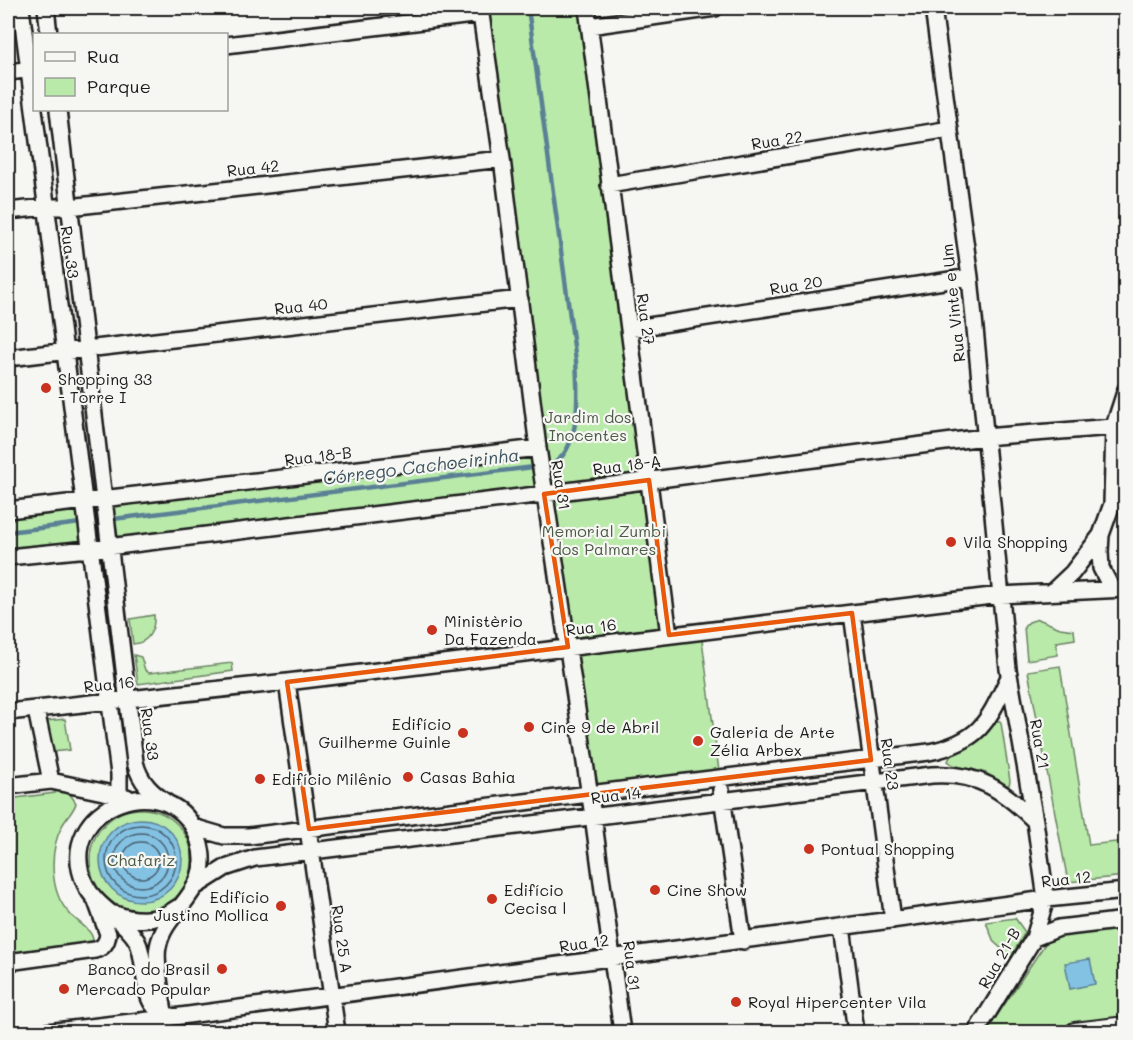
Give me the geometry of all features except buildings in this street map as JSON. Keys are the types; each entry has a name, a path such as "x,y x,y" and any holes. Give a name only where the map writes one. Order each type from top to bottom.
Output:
{"main road":[{"path":"1076,1032 1125,1026"}],"street":[{"name":"Rua 33","path":"21,8 32,70"},
{"path":"46,8 49,33"},
{"name":"Rua 27","path":"587,8 669,635"},
{"path":"589,26 716,8"},
{"name":"Rua Vinte e Um","path":"933,8 970,277 1000,595"},
{"path":"228,45 481,10"},
{"name":"Rua 31","path":"481,10 538,451 590,795 622,1032"},
{"path":"8,72 32,70"},
{"name":"Rua 33","path":"36,111 46,207 90,546"},
{"name":"Rua 33","path":"58,111 108,544 137,770 148,788 182,814 193,827 202,856 201,872 195,887 166,929 157,949 168,1020"},
{"name":"Rua 22","path":"609,185 950,129"},
{"name":"Rua 42","path":"8,211 69,207 502,159"},
{"name":"Rua 20","path":"629,329 970,277"},
{"name":"Rua 40","path":"65,351 520,299"},
{"path":"8,358 65,351"},
{"path":"1118,504 1120,426 1125,389"},
{"name":"Rua 18-A","path":"90,546 544,489 649,480 984,437 1120,426"},
{"name":"Rua 18-B","path":"8,510 85,504 538,451"},
{"path":"1053,591 1072,573 1101,535 1118,504 1125,474"},
{"path":"1101,535 1101,568 1119,589"},
{"path":"8,557 90,546 121,799"},
{"name":"Rua 16","path":"8,712 287,682 1000,595 1119,589"},
{"name":"Rua 21","path":"1000,595 1009,676 1035,821 1046,899"},
{"name":"Rua 23","path":"852,613 893,921"},
{"name":"Rua 14","path":"193,827 232,837 929,752 962,742 976,733 993,710 1009,676"},
{"path":"287,682 309,829"},
{"path":"36,710 51,781"},
{"path":"929,752 932,775"},
{"path":"8,775 26,784"},
{"name":"Rua 14","path":"195,887 215,873 244,860 932,775 963,776 992,785 1012,799 1035,821"},
{"path":"720,778 743,941"},
{"path":"8,786 51,781 121,799 152,799 170,805"},
{"name":"Rua 33","path":"121,799 98,815 87,830 80,848 80,867 85,885 96,901 111,913 136,940 142,955 149,997 168,1020"},
{"name":"Rua 25 A","path":"309,829 337,1032"},
{"name":"Rua 12","path":"46,1032 168,1020 612,957 1046,899 1125,891"},
{"name":"Rua 21-B","path":"976,1032 1034,938 1046,899"},
{"name":"Rua 33","path":"111,913 129,919 145,920 161,917 175,910 187,900"},
{"path":"8,962 95,950 103,946 108,934 96,901"},
{"path":"1034,938 1059,928 1125,920"},
{"path":"842,927 856,1032"}],"highlighted area":[{"path":"649,480 669,635 852,613 871,760 309,829 287,682 568,647 544,494"}],"green space":[{"path":"480,8 587,8 669,635 701,632 720,779 590,795 544,494 108,547 103,499 537,448"},
{"path":"84,502 90,549 8,557 8,510"},
{"path":"154,615 150,634 143,641 133,644 130,619"},
{"path":"1038,619 1060,628 1074,630 1075,639 1056,642 1058,655 1027,660 1024,627 1029,622"},
{"path":"134,655 141,657 145,670 149,673 232,663 233,671 138,684"},
{"path":"1060,666 1089,845 1125,841 1125,876 1068,882 1028,671"},
{"path":"65,719 70,750 52,752 46,721"},
{"path":"996,721 1001,723 1009,785 1005,785 986,773 953,765 948,761 951,755 977,742"},
{"path":"55,786 70,794 76,803 62,826 55,847 53,872 55,884 63,905 88,930 93,941 83,948 82,944 8,953 8,799 55,793"},
{"name":"Chafariz","path":"141,809 160,813 177,824 188,841 192,860 188,879 177,896 160,907 141,911 122,907 105,896 94,879 90,860 94,841 105,824 122,813"},
{"path":"1015,918 1025,932 1011,957 994,942 986,922"},
{"path":"1125,925 1125,1020 1027,1032 986,1032 1049,938 1055,934"}],"water":[{"name":"Chafariz","path":"141,819 157,822 170,831 179,844 182,860 179,876 170,889 157,898 141,901 125,898 112,889 103,876 100,860 103,844 112,831 125,822"},
{"path":"1090,959 1095,984 1070,989 1065,963"}],"waterway":[{"name":"Córrego Cachoeirinha","path":"8,532 550,465 560,458 568,447 576,419 576,361 528,8"}],"place":[{"name":"Shopping 33 - Torre I","path":"46,388"},
{"name":"Vila Shopping","path":"951,542"},
{"name":"Ministèrio Da Fazenda","path":"432,630"},
{"name":"Cine 9 de Abril","path":"529,727"},
{"name":"Edifício Guilherme Guinle","path":"463,733"},
{"name":"Galeria de Arte Zélia Arbex","path":"698,741"},
{"name":"Casas Bahia","path":"408,777"},
{"name":"Edifício Milênio","path":"260,779"},
{"name":"Pontual Shopping","path":"809,849"},
{"name":"Cine Show","path":"655,890"},
{"name":"Edifício Cecisa l","path":"492,899"},
{"name":"Edifício Justino Mollica","path":"281,906"},
{"name":"Banco do Brasil","path":"222,969"},
{"name":"Mercado Popular","path":"64,989"},
{"name":"Royal Hipercenter Vila","path":"736,1002"}],"park label":[{"name":"Jardim dos Inocentes","path":"588,426"},
{"name":"Memorial Zumbi dos Palmares","path":"604,540"}]}
